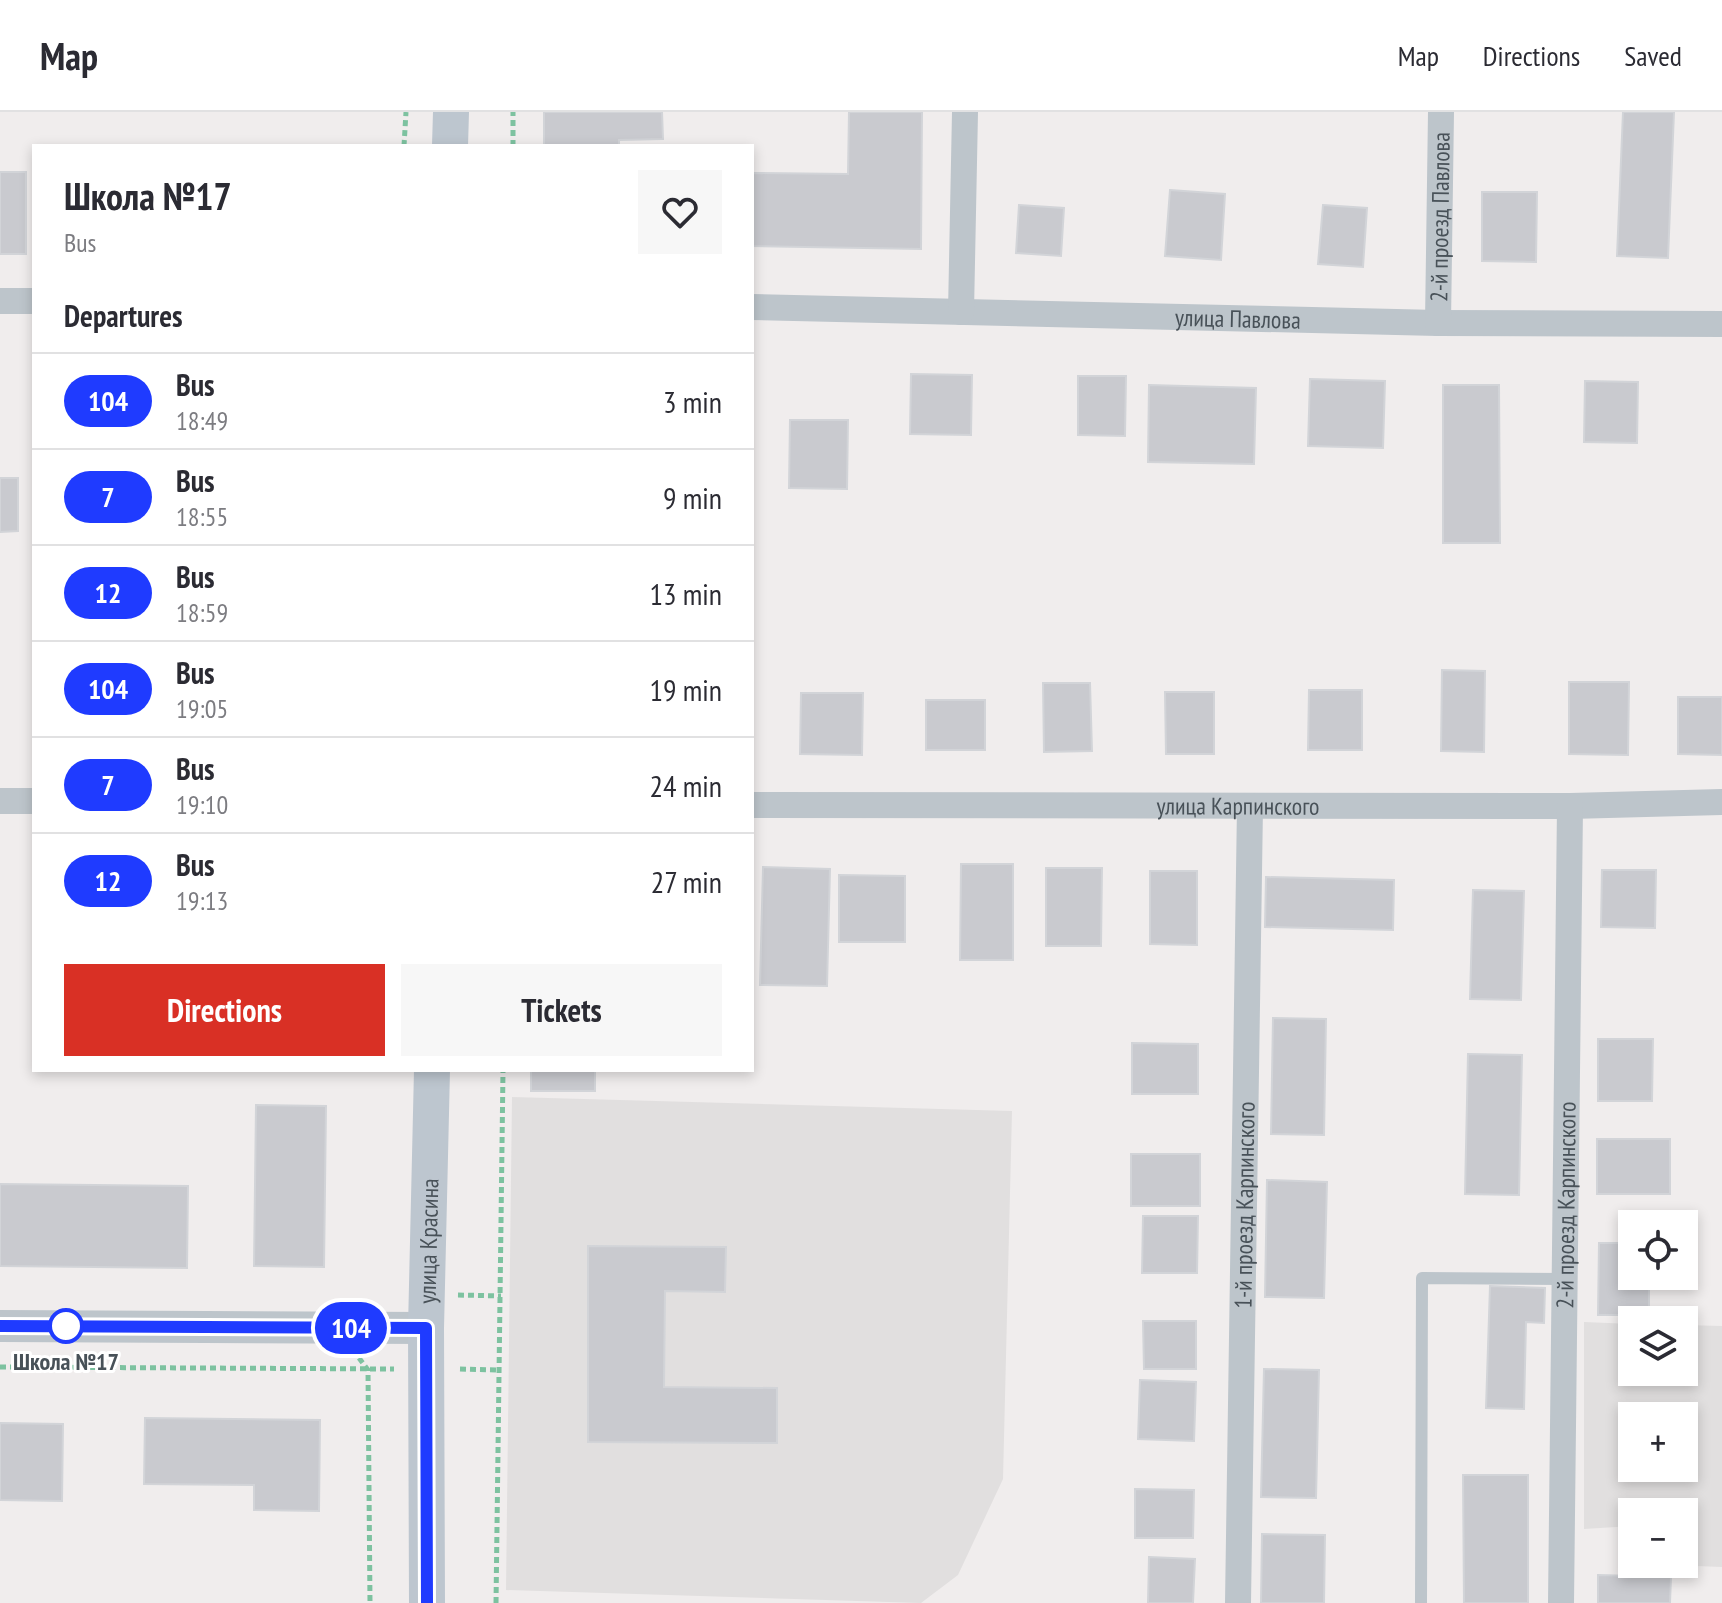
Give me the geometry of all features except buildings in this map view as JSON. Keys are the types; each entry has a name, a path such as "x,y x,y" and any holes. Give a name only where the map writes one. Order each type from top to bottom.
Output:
{"main road":[{"path":"450,144 451,112"},
{"name":"улица Красина","path":"427,1603 426,1328 432,1072"}],"street":[{"path":"961,312 965,112"},
{"name":"2-й проезд Павлова","path":"1438,323 1441,112"},
{"path":"0,301 32,301"},
{"name":"улица Павлова","path":"754,307 1438,323 1722,324"},
{"path":"0,801 32,801"},
{"name":"улица Карпинского","path":"754,805 1570,806 1722,802"},
{"name":"1-й проезд Карпинского","path":"1238,1603 1250,806"},
{"name":"2-й проезд Карпинского","path":"1561,1603 1570,806"},
{"path":"0,1326 426,1328"}],"lane":[{"path":"1421,1603 1422,1278 1564,1279"}],"path":[{"path":"404,144 406,112"},
{"path":"513,112 513,144"},
{"path":"496,1603 503,1072"},
{"path":"350,1328 348,1343 368,1370 370,1603"},
{"path":"0,1367 368,1370"}],"shaded area":[{"path":"512,1097 1012,1111 1003,1479 958,1575 921,1603 506,1590"},
{"path":"1584,1322 1618,1323 1618,1386 1698,1386 1698,1325 1722,1326 1722,1567 1698,1566 1698,1498 1618,1498 1618,1527 1584,1529"}],"bus line":[{"name":"104","path":"0,1326 426,1328 427,1603"}],"place":[{"name":"Школа №17","path":"66,1326"}]}
